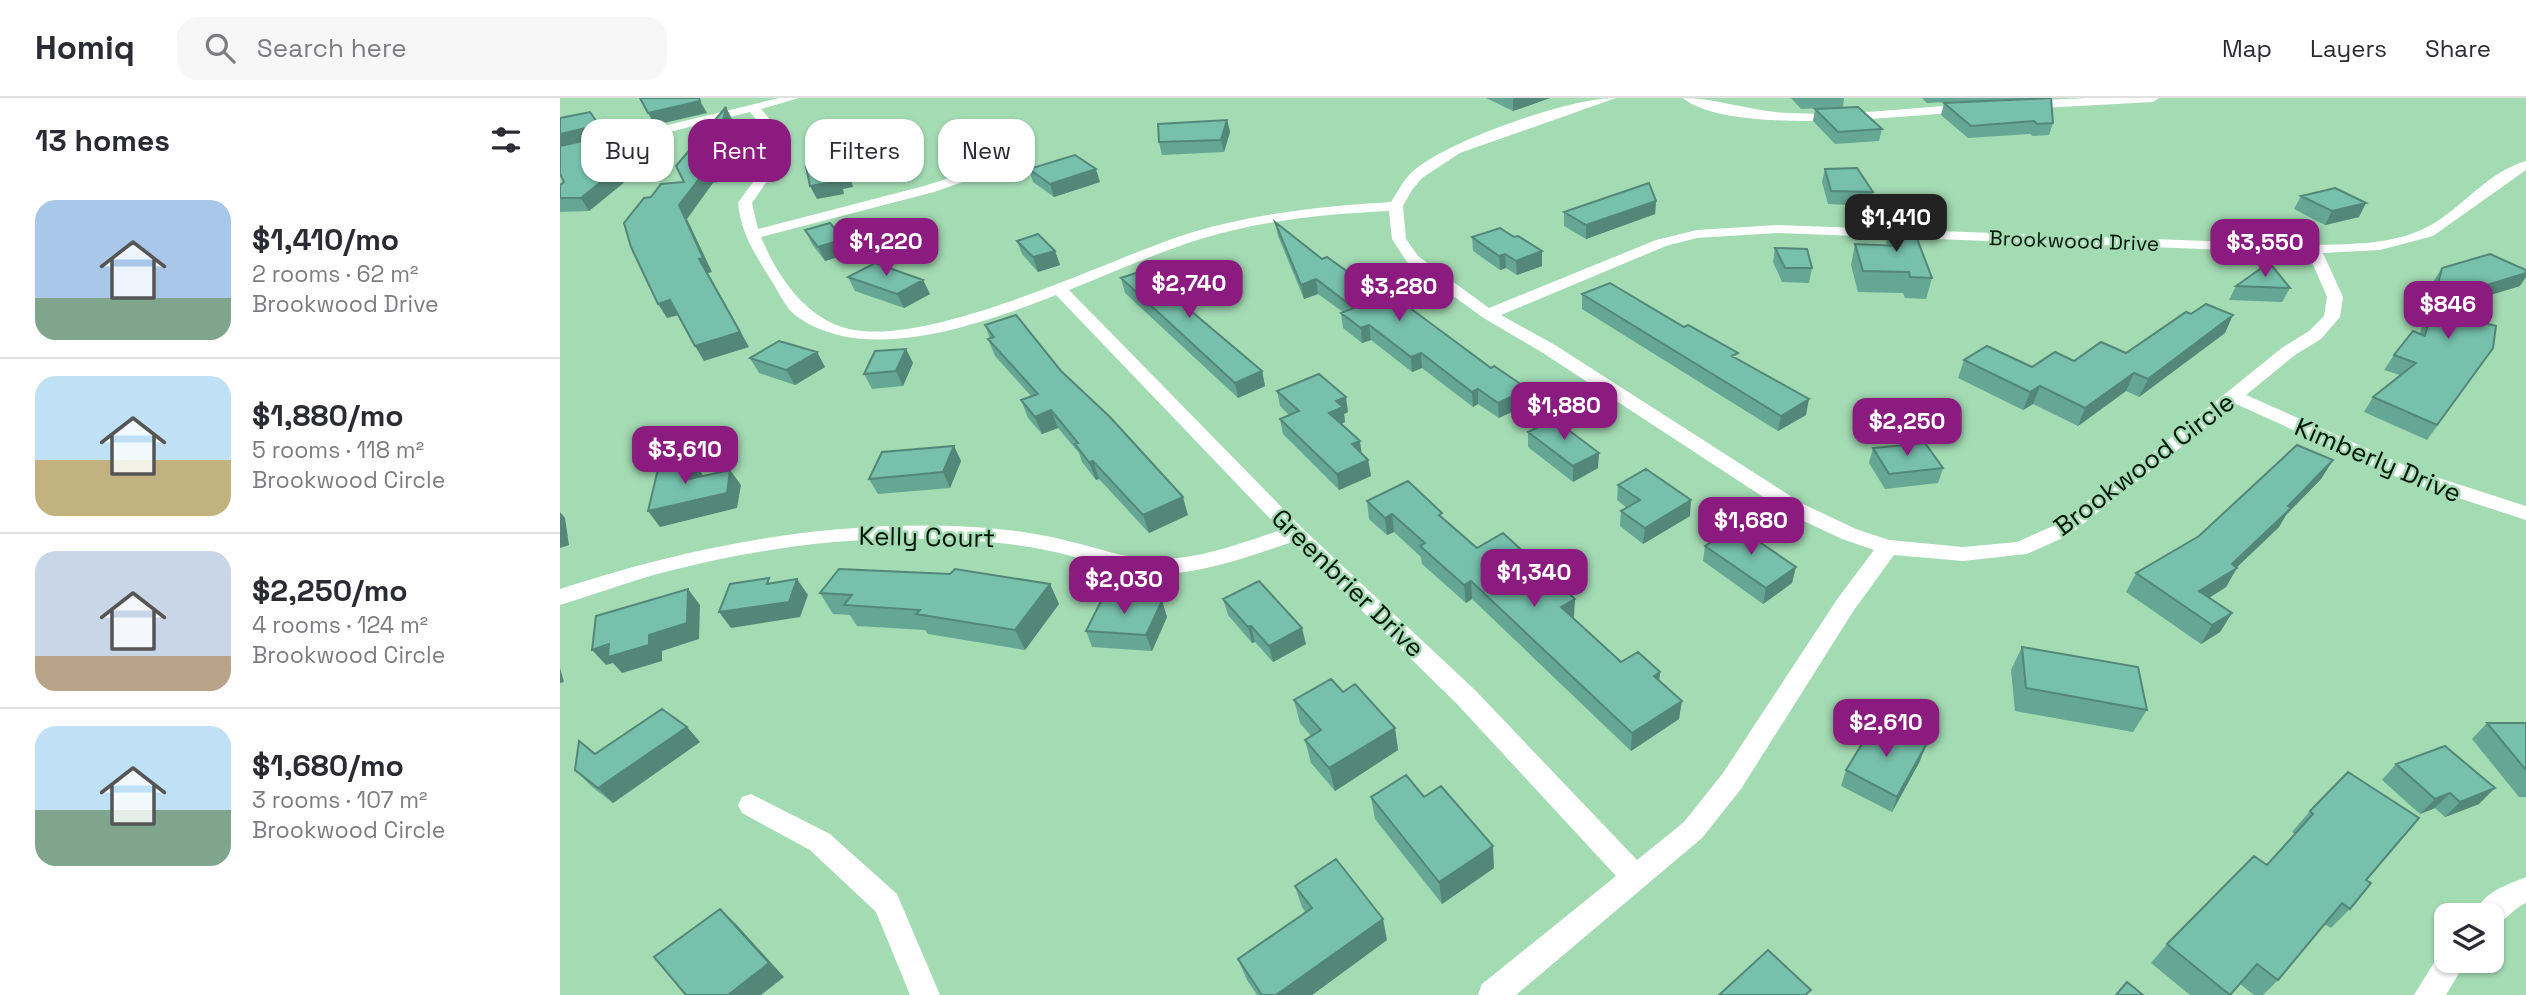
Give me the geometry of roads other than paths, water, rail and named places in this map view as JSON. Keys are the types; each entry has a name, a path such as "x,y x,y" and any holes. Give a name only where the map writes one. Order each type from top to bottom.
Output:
{"street":[{"path":"560,155 793,98"},
{"path":"753,108 775,133 777,153 745,202 751,235 804,315 832,330 876,335 986,315 1170,244 1257,219 1329,209 1395,206 1417,175 1438,159 1610,98"},
{"path":"1689,98 1734,112 1768,117 1980,107"},
{"path":"2008,106 2152,98"},
{"name":"Brookwood Drive","path":"1488,314 1661,243 1737,230 1777,229 2314,249 2363,247 2413,238 2438,227 2506,175 2526,165"},
{"path":"751,235 951,182"},
{"name":"Brookwood Circle","path":"1395,206 1399,239 1412,259 1488,314 1549,349 1796,509 1849,534 1888,547 1963,554 2020,550 2062,530 2289,351 2315,335 2332,317 2335,297 2314,249"},
{"name":"Greenbrier Drive","path":"1059,289 1295,533 1466,697 1636,878"},
{"name":"Kimberly Drive","path":"2234,396 2410,478 2474,501 2526,513"},
{"name":"Kelly Court","path":"560,597 686,560 803,539 885,532 974,534 1057,545 1108,560 1165,567 1228,555 1295,533"},
{"path":"1493,995 1693,830 1732,781 1846,604 1888,547"},
{"path":"751,805 820,842 887,903 925,995"},
{"path":"2499,903 2526,890"},
{"path":"2429,995 2443,973"}]}
